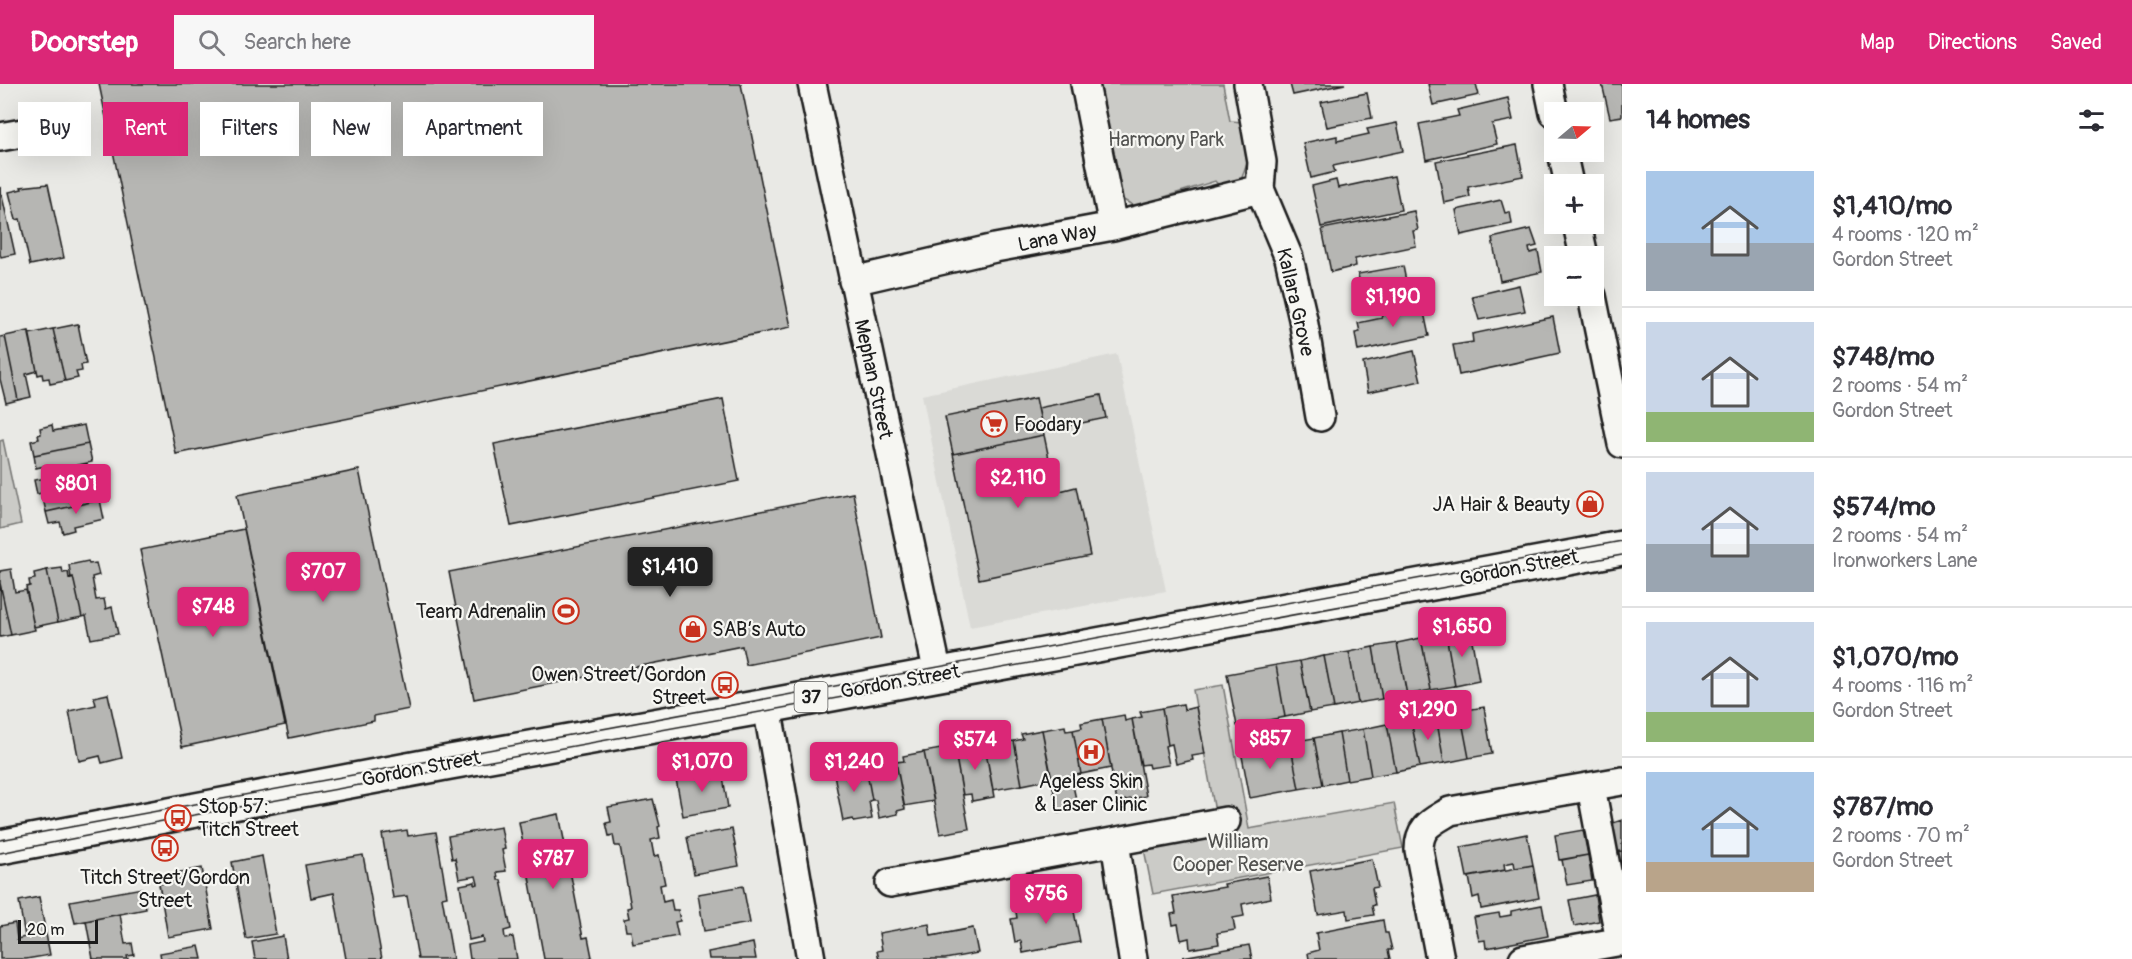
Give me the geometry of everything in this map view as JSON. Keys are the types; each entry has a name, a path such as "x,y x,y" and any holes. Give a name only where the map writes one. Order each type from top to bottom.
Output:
{"main road":[{"name":"Gordon Street","path":"0,847 450,762 767,706 1622,548"}],"street":[{"name":"Mephan Street","path":"812,84 939,674"},
{"path":"1085,84 1113,226"},
{"name":"Kallara Grove","path":"1248,84 1262,162 1260,189 1289,258 1303,319 1320,417"},
{"path":"1548,84 1552,102"},
{"path":"0,137 18,134"},
{"name":"Lana Way","path":"853,281 995,248 1113,226 1260,189"},
{"path":"1594,306 1622,444"},
{"path":"767,706 811,959"},
{"path":"1440,959 1419,849 1419,840 1426,825 1450,812 1622,781"},
{"path":"1522,959 1621,941 1592,787"},
{"path":"890,883 1226,821"},
{"path":"1115,842 1133,959"}],"shaded area":[{"path":"1117,354 1166,591 970,627 922,395"}],"green space":[{"name":"Harmony Park","path":"1098,84 1223,84 1230,121 1243,122 1250,156 1241,180 1222,189 1215,181 1164,197 1164,208 1142,208 1122,199"},
{"path":"3,440 21,524 0,529 0,441"},
{"name":"William Cooper Reserve","path":"1223,685 1249,829 1394,803 1403,848 1153,894 1144,849 1219,834 1193,690"}],"building":[{"path":"99,84 741,84 791,327 176,454 114,156 188,156 188,102 103,103"},
{"path":"1290,84 1345,84 1293,95"},
{"path":"1428,84 1476,84 1479,95 1433,105"},
{"path":"1602,84 1622,84 1622,116 1610,118"},
{"path":"1367,93 1372,118 1327,127 1321,102"},
{"path":"1508,98 1513,120 1492,124 1497,144 1426,160 1419,124 1459,116 1457,110"},
{"path":"1397,123 1403,151 1333,166 1335,172 1311,178 1303,143 1337,136 1337,141 1369,134 1367,129"},
{"path":"1517,145 1523,176 1468,187 1470,197 1444,203 1436,161"},
{"path":"1394,176 1401,210 1321,227 1312,186 1336,180 1338,188"},
{"path":"48,184 64,258 30,265 20,219 16,220 9,192 22,189 21,187"},
{"path":"0,187 15,254 1,257 0,254"},
{"path":"1501,200 1505,213 1510,212 1512,224 1461,235 1456,210"},
{"path":"1414,211 1418,230 1413,231 1416,246 1355,259 1356,266 1331,272 1322,229"},
{"path":"1531,229 1537,246 1529,248 1530,253 1538,251 1542,272 1500,281 1492,238"},
{"path":"1403,266 1408,291 1363,300 1358,274"},
{"path":"1519,285 1525,311 1479,320 1472,296"},
{"path":"1422,303 1429,336 1358,351 1355,333 1360,332 1358,323 1382,318 1381,311"},
{"path":"1553,317 1560,353 1459,375 1453,345 1473,342 1472,334"},
{"path":"78,324 86,364 81,365 82,371 76,372 78,378 65,381 53,329"},
{"path":"53,329 65,381 50,384 49,378 43,379 42,374 38,375 29,334"},
{"path":"29,331 37,371 26,374 31,397 18,400 5,336"},
{"path":"5,336 18,400 6,403 0,379 0,337"},
{"path":"1414,351 1421,381 1368,392 1363,363"},
{"path":"1101,395 1106,418 1043,431 1038,408"},
{"name":"Foodary","path":"1036,398 1044,435 953,454 945,417"},
{"path":"723,399 739,481 511,526 494,444"},
{"path":"52,425 53,431 84,425 88,444 34,455 31,441 39,439 40,428"},
{"path":"1044,435 1056,492 1076,487 1090,556 979,579 953,454"},
{"path":"88,444 92,462 46,472 45,466 36,468 34,455"},
{"path":"87,464 92,482 37,494 34,480 47,478 46,472"},
{"path":"359,470 409,709 374,716 374,721 289,738 237,495"},
{"path":"96,481 100,500 46,512 43,498 51,496 50,491"},
{"path":"853,493 881,638 746,665 742,646 474,699 449,572"},
{"path":"100,500 104,519 73,526 74,530 63,533 60,522 49,524 46,512"},
{"path":"244,529 285,725 182,747 140,550"},
{"path":"88,561 89,564 96,563 99,575 92,577 96,600 104,599 106,609 112,607 118,634 91,639 86,616 82,617 69,565"},
{"path":"62,568 63,573 68,572 69,578 73,577 82,617 58,622 47,570"},
{"path":"11,569 15,592 26,590 35,630 11,635 0,583 0,571"},
{"path":"47,570 58,622 34,627 26,587 30,586 29,580 35,579 34,573"},
{"path":"0,583 11,635 0,637"},
{"path":"1470,629 1479,681 1455,686 1446,634"},
{"path":"1446,634 1455,686 1431,690 1421,638"},
{"path":"1421,638 1431,690 1407,695 1397,643"},
{"path":"1397,643 1407,695 1382,699 1373,647"},
{"path":"1373,647 1382,699 1358,703 1349,652"},
{"path":"1349,652 1358,703 1334,708 1324,656"},
{"path":"1324,656 1334,708 1310,712 1300,661"},
{"path":"1300,661 1310,712 1285,717 1276,665"},
{"path":"1276,665 1285,717 1237,726 1227,674"},
{"path":"108,694 122,758 102,763 100,756 79,761 69,711 96,705 94,697"},
{"path":"1183,704 1184,710 1196,707 1205,754 1192,756 1193,760 1176,764 1172,744 1168,745 1162,708"},
{"path":"1484,707 1492,754 1469,758 1460,711"},
{"path":"1162,708 1169,765 1149,768 1148,764 1141,765 1132,719 1142,717 1140,712"},
{"path":"1460,711 1469,758 1444,763 1436,716"},
{"path":"1124,715 1125,721 1132,719 1146,796 1117,802 1102,719"},
{"path":"1436,716 1444,763 1420,767 1411,720"},
{"path":"1102,719 1111,768 1081,774 1073,730 1082,728 1081,723"},
{"path":"1411,720 1420,767 1396,772 1387,724"},
{"path":"1387,724 1396,772 1371,776 1363,729"},
{"path":"1065,726 1066,731 1073,730 1081,774 1071,776 1078,809 1058,813 1042,730"},
{"path":"1363,729 1371,776 1347,780 1339,733"},
{"path":"1042,730 1052,779 1022,785 1014,741 1023,739 1021,734"},
{"path":"1339,733 1347,780 1323,785 1314,738"},
{"path":"1005,737 1006,742 1014,741 1022,785 993,790 984,741"},
{"path":"1314,738 1323,785 1299,789 1290,742"},
{"path":"984,741 994,797 972,801 971,794 963,795 955,752 963,750 962,745"},
{"path":"1290,742 1299,789 1250,798 1241,751"},
{"path":"946,748 947,753 955,752 969,829 940,834 924,752"},
{"path":"924,752 934,801 904,806 896,762 904,761 903,756"},
{"path":"888,759 888,764 896,762 905,809 897,811 898,814 879,818 876,800 872,800 865,762"},
{"path":"865,762 872,800 869,801 872,819 843,821 834,774 845,772 844,767"},
{"path":"722,770 728,808 683,816 676,779"},
{"path":"653,799 660,826 658,827 660,838 651,840 654,856 659,855 665,884 660,885 663,902 671,900 673,910 678,910 680,921 675,922 678,936 633,944 631,931 626,931 624,919 629,918 627,908 631,907 620,846 615,846 613,835 609,836 606,823 611,822 608,807"},
{"path":"559,814 583,938 588,937 592,957 586,959 544,959 519,822"},
{"path":"1622,820 1622,851 1613,852 1607,825"},
{"path":"501,827 506,871 497,872 498,880 501,880 511,929 504,931 505,938 513,937 517,959 470,959 468,945 483,942 482,937 469,940 460,885 475,882 475,885 478,884 476,876 459,879 455,858 452,859 448,836"},
{"path":"732,829 739,866 694,874 687,837"},
{"path":"407,830 408,836 436,832 447,896 442,897 453,959 418,959 407,896 393,898 382,834"},
{"path":"1583,830 1588,855 1559,860 1555,835"},
{"path":"1527,834 1533,865 1515,868 1514,862 1504,864 1505,870 1467,877 1461,847"},
{"path":"1622,851 1622,875 1617,876 1613,852"},
{"path":"363,855 382,959 346,959 334,893 311,898 305,865"},
{"path":"1588,855 1592,881 1567,885 1562,860"},
{"path":"262,856 276,934 246,939 232,862"},
{"path":"1372,859 1378,887 1372,888 1374,915 1348,919 1347,910 1318,915 1310,871"},
{"path":"1533,865 1539,898 1481,909 1479,896 1473,898 1469,877"},
{"path":"202,868 213,929 168,937 159,884 181,880 180,872"},
{"path":"1267,876 1271,898 1242,904 1244,916 1233,918 1235,930 1217,933 1219,944 1190,949 1189,938 1181,940 1178,924 1173,925 1171,914 1176,913 1173,896 1225,887 1224,884"},
{"path":"743,886 750,923 704,931 698,894"},
{"path":"142,888 146,909 75,923 70,901"},
{"path":"1595,895 1599,921 1574,926 1569,900"},
{"path":"1071,896 1080,942 1023,953 1021,941 1015,942 1011,919 1017,918 1015,906"},
{"path":"39,897 50,955 26,959 0,959 0,926 15,923 17,939 25,937 19,901"},
{"path":"1542,905 1548,936 1486,948 1485,940 1479,941 1474,917 1499,913 1500,917 1511,915 1511,911"},
{"path":"120,914 125,944 132,943 134,955 127,956 128,959 93,959 86,921"},
{"path":"1383,920 1385,933 1388,933 1392,950 1388,950 1390,959 1309,959 1308,953 1319,950 1316,933"},
{"path":"929,924 931,936 973,928 978,953 945,959 879,959 877,951 882,950 879,933"},
{"path":"283,936 287,959 255,959 252,942"},
{"path":"753,943 756,959 709,959 708,952"},
{"path":"1249,945 1252,959 1183,959 1183,957"},
{"path":"199,946 202,959 161,959 160,953"}],"tram line":[{"path":"0,840 1622,541"},
{"path":"0,853 178,818 1622,555"}],"place":[{"name":"Foodary","path":"994,424"},
{"name":"JA Hair & Beauty","path":"1590,504"},
{"name":"Team Adrenalin","path":"566,611"},
{"name":"SAB’s Auto","path":"693,629"},
{"name":"Owen Street/Gordon Street","path":"725,685"},
{"name":"Ageless Skin & Laser Clinic","path":"1091,752"},
{"name":"Stop 57: Titch Street","path":"178,818"},
{"name":"Titch Street/Gordon Street","path":"165,848"}]}
